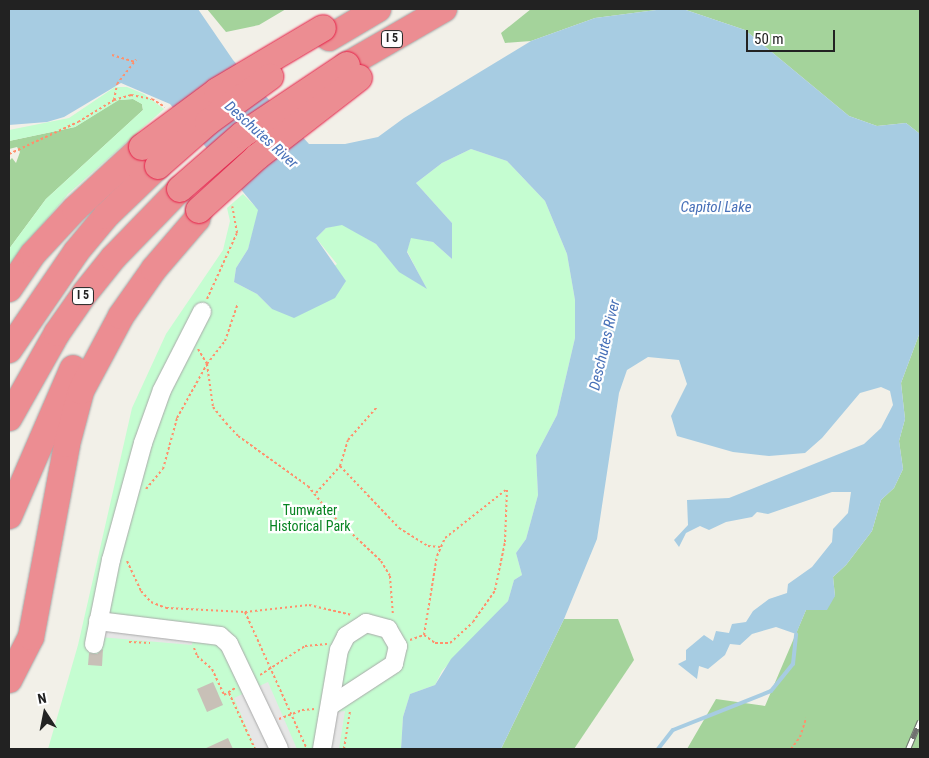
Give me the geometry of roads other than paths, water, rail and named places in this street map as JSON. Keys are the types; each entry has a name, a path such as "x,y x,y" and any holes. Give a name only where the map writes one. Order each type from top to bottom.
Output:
{"highway":[{"path":"9,289 33,254 75,209 150,156 217,90 326,33 366,9"},
{"name":"I 5","path":"326,33 378,9"},
{"name":"I 5","path":"9,418 57,334 86,293 113,258 180,189 242,135 353,72 440,11"},
{"path":"9,516 72,371 96,324 157,252 199,210 353,72"},
{"name":"I 5","path":"9,350 76,252 106,216 150,156"},
{"path":"9,680 31,637 68,437 82,392 121,316 154,269 197,219 199,210"}],"lane":[{"path":"94,644 110,560 143,443 162,390 202,312"},
{"path":"98,621 220,636 229,644 278,749"},
{"path":"322,749 325,707 339,650 346,636 366,623 388,630 398,646 394,664 325,707"}],"water":[{"name":"Capitol Lake","path":"9,9 198,9 233,60 309,144 345,144 378,137 404,118 531,41 595,18 664,9 683,9 745,30 849,116 877,126 906,123 920,134 920,332 901,383 905,419 899,441 903,469 894,488 881,500 872,531 846,565 833,577 835,596 827,610 806,610 796,634 776,627 752,634 740,645 730,644 725,655 708,669 699,666 697,679 678,664 686,660 686,650 704,635 713,641 716,631 729,633 732,624 746,622 753,611 769,599 787,593 788,584 812,567 832,542 833,529 848,513 851,492 832,492 768,514 757,512 752,517 726,522 709,530 700,526 686,533 679,547 674,540 688,525 687,500 729,498 864,444 881,428 893,405 890,391 881,387 860,393 822,438 805,453 769,456 733,452 677,436 671,416 687,384 679,360 648,357 627,370 619,393 597,539 564,619 501,749 401,749 403,717 410,694 435,685 451,659 508,601 514,580 522,575 516,553 526,539 538,495 536,455 557,415 575,338 575,300 567,254 545,201 507,161 471,149 442,163 416,183 452,223 452,259 433,242 411,238 407,252 427,289 399,272 376,244 342,225 326,228 316,238 346,281 335,298 294,318 272,309 257,294 234,282 236,268 248,249 258,210 170,104 121,83 64,117 47,122 9,125"}],"waterway":[{"path":"658,749 673,730 771,691 793,664 796,634"}],"railway":[{"path":"908,749 920,721"}],"water label":[{"name":"Deschutes River","path":"261,135"},
{"name":"Deschutes River","path":"605,345"}],"park label":[{"name":"Tumwater Historical Park","path":"310,518"}]}
